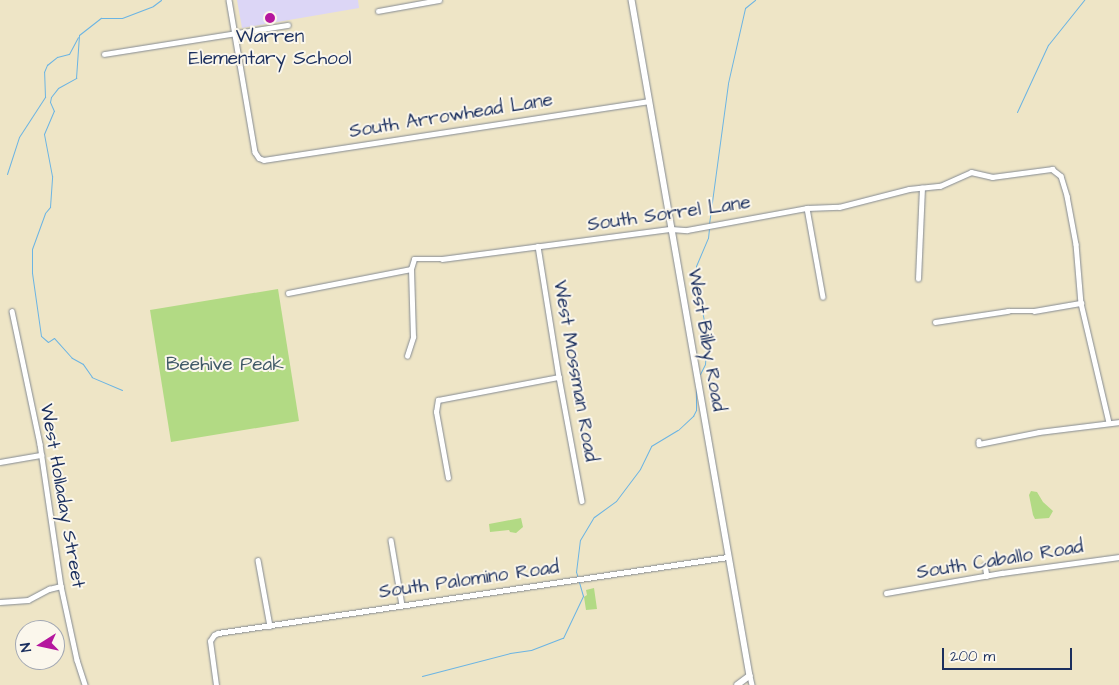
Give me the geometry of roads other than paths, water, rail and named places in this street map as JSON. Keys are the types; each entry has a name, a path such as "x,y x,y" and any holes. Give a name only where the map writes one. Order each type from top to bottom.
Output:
{"street":[{"path":"229,0 235,34"},
{"path":"378,11 439,0"},
{"name":"West Bilby Road","path":"632,0 648,101 752,685"},
{"path":"104,54 288,25"},
{"name":"South Arrowhead Lane","path":"235,34 255,152 259,158 264,160 648,101"},
{"name":"South Sorrel Lane","path":"288,292 411,269 414,259 442,259 671,229 694,228 808,208 839,208 909,189 948,184 971,172 992,177 1046,168 1056,170 1064,183 1075,238 1081,303"},
{"path":"918,279 922,188"},
{"path":"808,208 823,297"},
{"name":"West Mossman Road","path":"538,246 559,377 582,500"},
{"path":"407,356 414,337 411,269"},
{"path":"935,322 1008,311 1034,311 1081,303 1109,422"},
{"name":"West Holladay Street","path":"12,311 41,455 61,586 77,660 85,685"},
{"path":"448,478 439,420 436,412 438,400 559,377"},
{"path":"979,443 1039,432 1119,422"},
{"path":"0,462 41,455"},
{"path":"391,540 402,605"},
{"name":"South Palomino Road","path":"216,685 210,646 214,635 728,557"},
{"name":"South Caballo Road","path":"886,593 987,576 1119,558"},
{"path":"258,560 270,626"},
{"path":"985,565 987,576"},
{"path":"0,602 28,600 49,589 61,586"},
{"path":"738,685 750,676"}],"waterway":[{"path":"122,390 92,377 83,364 72,358 54,338 48,342 41,336 32,273 32,249 45,213 50,207 52,176 44,134 54,111 50,102 51,97 58,88 76,78 79,35 101,18 122,18 153,6 161,0"},
{"path":"709,224 728,83 745,8 755,0"},
{"path":"1017,112 1048,45 1084,0"},
{"path":"7,174 19,137 45,97 44,72 47,65 57,57 69,54 78,37"},
{"path":"700,374 705,364 707,336 697,285 696,266 708,238 709,228"},
{"path":"422,676 510,653 531,650 563,638 583,596 576,572 580,540 594,517 616,501 640,469 651,446 678,430 693,416 696,410 696,382"}],"place":[{"name":"Warren Elementary School","path":"270,18"}],"park label":[{"name":"Beehive Peak","path":"225,365"}]}
